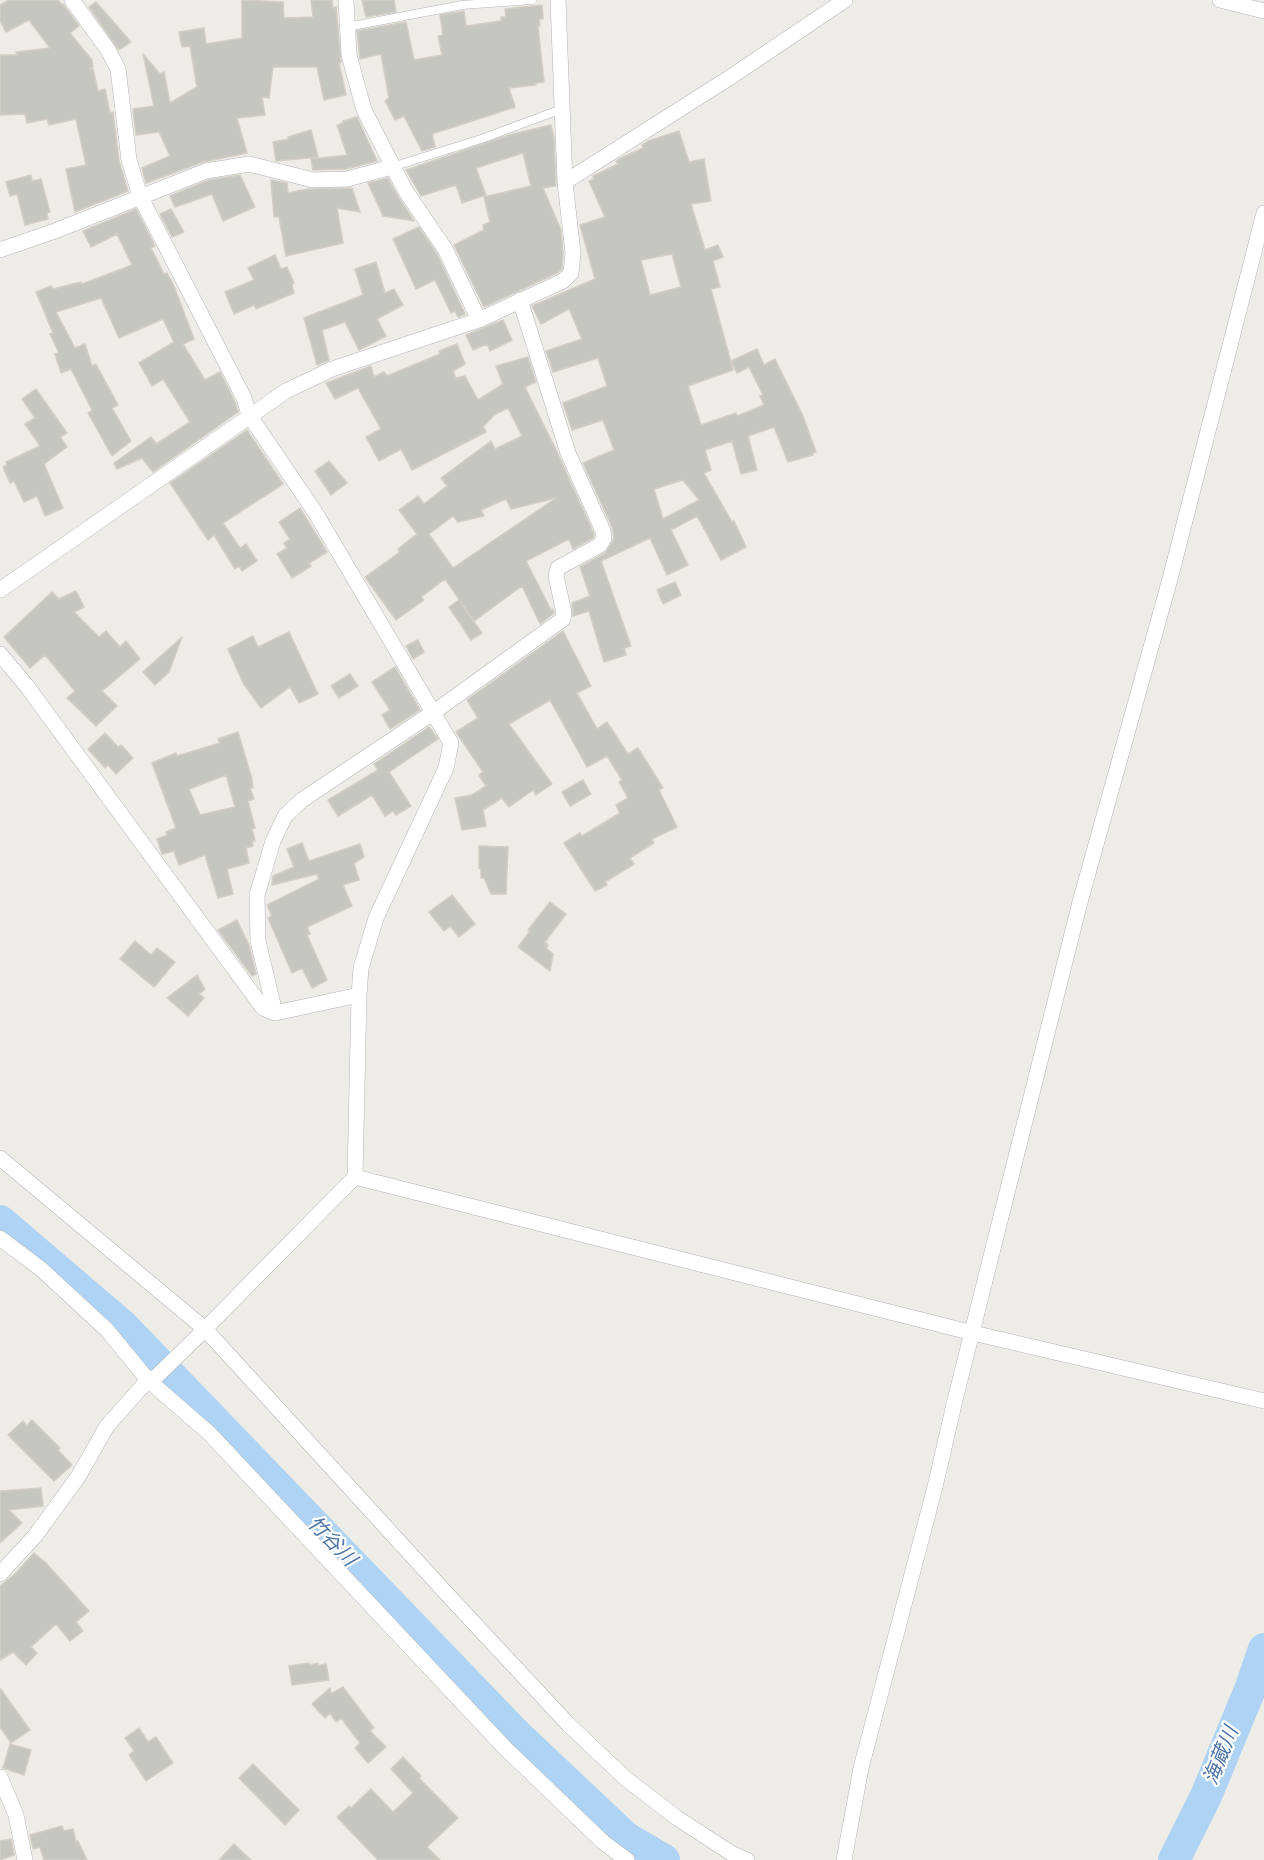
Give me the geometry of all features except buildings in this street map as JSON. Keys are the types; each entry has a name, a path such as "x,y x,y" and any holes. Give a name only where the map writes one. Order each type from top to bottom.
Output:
{"street":[{"path":"0,1574 35,1536 78,1477 107,1426 355,1177 361,968 376,918 446,768 451,743 315,512 249,415 244,398 140,196 129,160 118,69 108,50 72,0"},
{"path":"346,0 349,55 364,110 405,190 445,249 479,320"},
{"path":"0,590 286,391 332,369 479,320 563,281 571,273 572,236 565,182 558,0"},
{"path":"565,182 729,78 845,0"},
{"path":"1220,0 1264,11"},
{"path":"0,250 55,231 206,171 249,164 313,180 347,179 392,167"},
{"path":"844,1860 861,1768 973,1333 1080,902 1170,579 1264,213"},
{"path":"275,1012 258,941 257,895 273,841 285,816 302,800 434,712 562,619 564,613 556,576 558,568 600,545 604,538 603,531 568,453 520,300"},
{"path":"0,654 26,685 263,1008 275,1012 359,995"},
{"path":"0,1158 201,1333 568,1724 625,1778 677,1818 747,1860"},
{"path":"355,1177 973,1333 1264,1401"},
{"path":"0,1238 41,1269 107,1330 209,1432 541,1785 603,1842 627,1860"},
{"path":"0,1778 16,1815 25,1860"}],"lane":[{"path":"347,27 462,5 532,0"},
{"path":"392,167 481,140 562,109"}],"waterway":[{"name":"竹谷川","path":"0,1221 124,1327 518,1736 625,1837 664,1860"},
{"name":"海蔵川","path":"1174,1860 1206,1796 1251,1687 1264,1649"}]}
